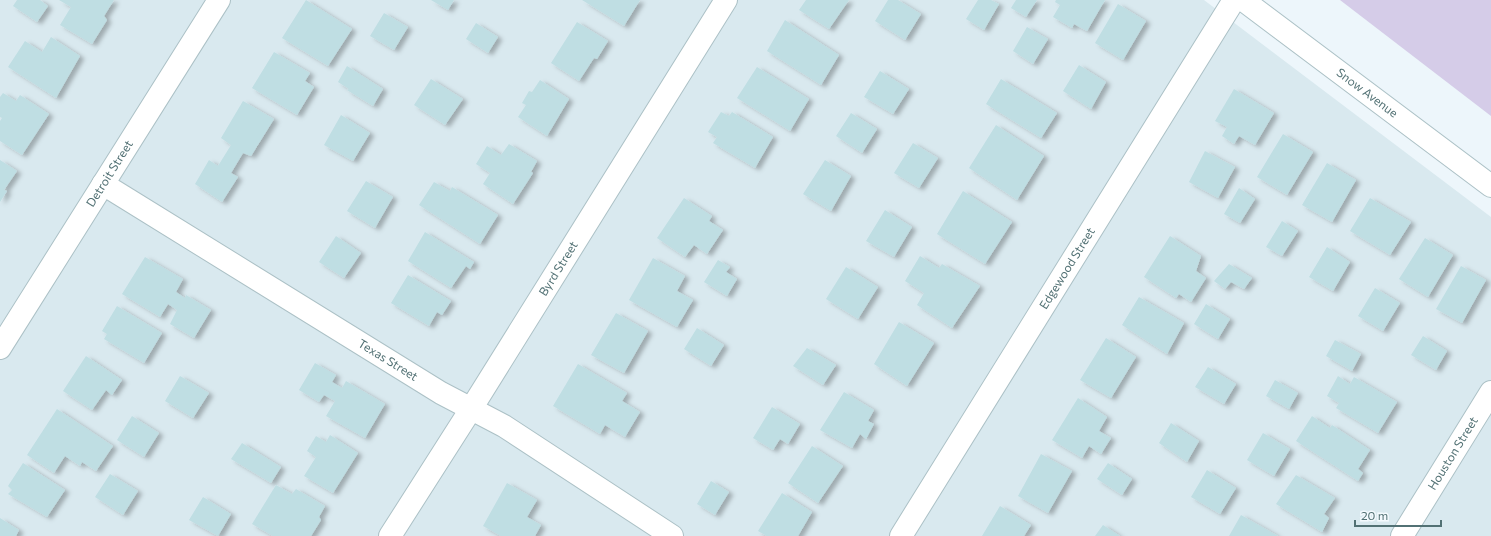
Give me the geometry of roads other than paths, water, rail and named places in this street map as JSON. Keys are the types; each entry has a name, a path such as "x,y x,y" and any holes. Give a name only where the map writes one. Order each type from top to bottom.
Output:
{"street":[{"name":"Detroit Street","path":"0,348 219,0"},
{"name":"Byrd Street","path":"390,536 726,0"},
{"name":"Edgewood Street","path":"901,536 1234,0"},
{"name":"Snow Avenue","path":"1244,0 1491,186"},
{"name":"Texas Street","path":"103,184 434,389 504,426 672,536"},
{"name":"Houston Street","path":"1402,536 1491,392"}]}
